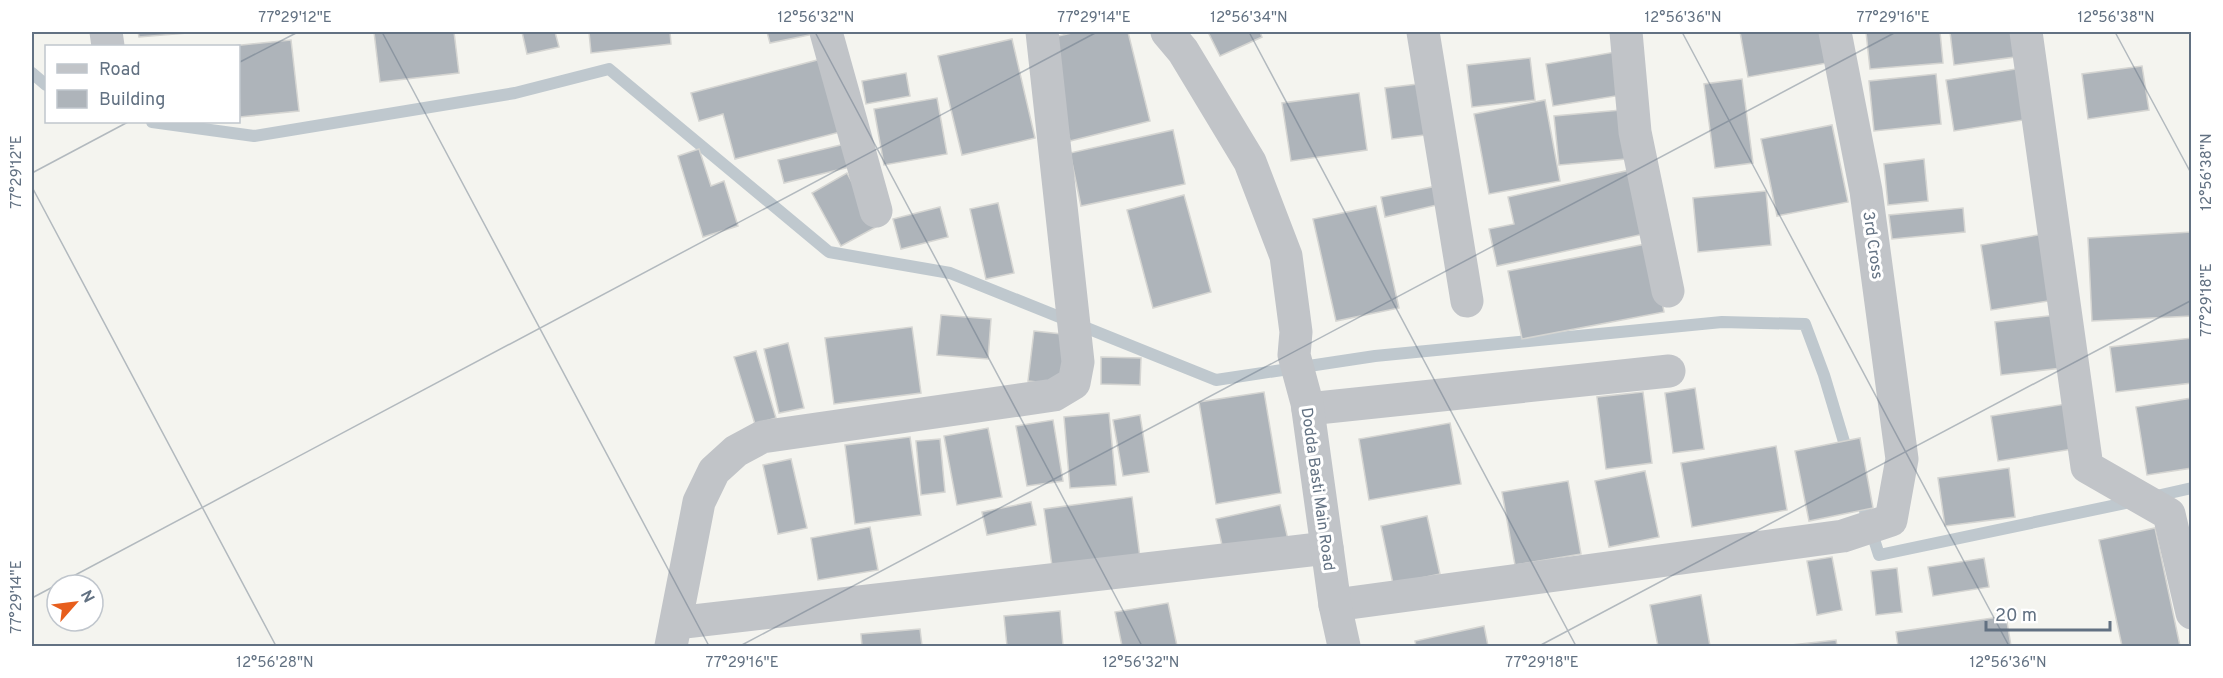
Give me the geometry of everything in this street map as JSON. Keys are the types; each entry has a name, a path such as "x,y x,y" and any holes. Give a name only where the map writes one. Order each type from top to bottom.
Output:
{"street":[{"path":"826,32 876,211"},
{"path":"1042,32 1078,363 1074,383 1054,395 762,437 736,451 714,471 699,502 673,635 1327,548"},
{"name":"Dodda Basti Main Road","path":"1167,32 1183,51 1251,162 1286,256 1296,332 1294,355 1307,406 1335,605 1344,646"},
{"path":"1423,32 1467,301"},
{"path":"1626,32 1635,132 1668,291"},
{"name":"3rd Cross","path":"1335,605 1843,536 1891,520 1902,459 1866,191 1835,32"},
{"path":"2026,32 2087,467 2169,514 2192,613"},
{"path":"1307,406 1669,371"}],"building":[{"path":"138,32 200,32 139,37"},
{"path":"374,32 454,32 459,73 380,82"},
{"path":"522,32 555,32 559,47 527,54"},
{"path":"589,32 670,32 671,44 591,53"},
{"path":"767,32 819,32 819,33 770,43"},
{"path":"1076,32 1128,32 1150,121 1070,141 1045,39"},
{"path":"1208,32 1260,32 1262,37 1220,56"},
{"path":"1740,32 1821,32 1827,63 1748,77"},
{"path":"1866,32 1940,32 1943,63 1870,69"},
{"path":"1950,32 2012,32 2015,57 1954,65"},
{"path":"1012,39 1035,138 962,155 938,56"},
{"path":"291,40 299,111 240,117 240,45"},
{"path":"1615,52 1622,95 1553,106 1546,64"},
{"path":"825,58 844,131 735,159 723,114 699,121 691,93"},
{"path":"1530,58 1535,100 1472,107 1467,65"},
{"path":"2142,66 2149,110 2088,119 2082,74"},
{"path":"2022,68 2030,119 1954,131 1946,80"},
{"path":"906,73 910,96 866,104 862,81"},
{"path":"1936,74 1941,124 1874,131 1869,81"},
{"path":"1742,79 1753,163 1715,168 1704,84"},
{"path":"1426,83 1433,134 1392,139 1385,88"},
{"path":"1359,93 1367,150 1291,161 1282,103"},
{"path":"937,98 947,154 884,165 874,109"},
{"path":"1545,100 1560,181 1489,194 1474,114"},
{"path":"1621,110 1626,159 1559,165 1554,116"},
{"path":"1832,125 1848,202 1777,216 1761,139"},
{"path":"1173,130 1185,184 1081,206 1070,153"},
{"path":"845,144 850,167 784,183 778,160"},
{"path":"699,149 711,186 724,181 738,226 703,237 678,156"},
{"path":"1924,159 1928,201 1888,205 1884,164"},
{"path":"1639,168 1653,232 1497,266 1489,229 1514,224 1508,197"},
{"path":"847,173 876,227 841,246 812,193"},
{"path":"1437,186 1441,204 1385,217 1381,197"},
{"path":"1766,191 1771,245 1698,252 1693,198"},
{"path":"1184,195 1211,292 1153,308 1127,210"},
{"path":"998,203 1014,273 986,279 970,209"},
{"path":"1376,206 1399,308 1336,321 1313,219"},
{"path":"940,207 948,237 901,249 893,219"},
{"path":"1963,208 1965,232 1892,239 1889,215"},
{"path":"2192,232 2192,316 2092,321 2088,238"},
{"path":"2044,234 2055,300 1991,310 1981,245"},
{"path":"1651,243 1664,312 1522,339 1508,271"},
{"path":"941,315 991,319 988,359 937,355"},
{"path":"2057,315 2062,368 2001,375 1995,322"},
{"path":"912,327 921,393 834,404 825,338"},
{"path":"1034,331 1071,335 1066,385 1028,381"},
{"path":"2192,338 2192,383 2116,392 2110,347"},
{"path":"788,343 804,408 779,413 764,349"},
{"path":"756,351 776,418 755,424 734,357"},
{"path":"1101,357 1141,358 1140,385 1101,384"},
{"path":"1695,388 1704,449 1673,453 1665,393"},
{"path":"1264,392 1281,493 1216,504 1199,402"},
{"path":"1643,392 1652,463 1606,469 1597,397"},
{"path":"2192,398 2192,468 2147,475 2136,407"},
{"path":"2066,404 2073,449 1998,461 1991,416"},
{"path":"1109,413 1116,485 1070,488 1064,417"},
{"path":"1140,415 1149,472 1123,476 1113,420"},
{"path":"1053,420 1063,481 1027,486 1016,426"},
{"path":"1450,423 1461,484 1369,500 1359,439"},
{"path":"988,428 1002,497 957,505 944,436"},
{"path":"910,437 921,515 855,524 845,445"},
{"path":"1860,438 1873,508 1809,521 1795,451"},
{"path":"940,439 945,492 921,495 916,441"},
{"path":"1776,446 1787,510 1692,527 1681,463"},
{"path":"791,459 807,528 778,534 763,465"},
{"path":"2009,468 2015,517 1945,526 1938,478"},
{"path":"1645,471 1659,537 1609,547 1595,481"},
{"path":"1568,481 1581,554 1515,565 1502,492"},
{"path":"1132,497 1141,565 1053,573 1044,509"},
{"path":"1031,502 1036,525 987,535 982,512"},
{"path":"1280,505 1289,544 1225,558 1216,519"},
{"path":"1427,516 1440,574 1393,584 1381,526"},
{"path":"870,527 878,570 818,580 811,538"},
{"path":"2155,528 2180,646 2122,646 2099,540"},
{"path":"1832,557 1842,610 1817,615 1807,561"},
{"path":"1984,558 1989,587 1933,596 1928,567"},
{"path":"1897,568 1902,612 1876,615 1871,571"},
{"path":"1701,595 1710,646 1658,646 1650,605"},
{"path":"1168,603 1177,646 1122,646 1115,612"},
{"path":"1060,611 1063,646 1007,646 1004,616"},
{"path":"2006,616 2011,646 1898,646 1896,632"},
{"path":"1484,626 1488,646 1416,646 1415,641"},
{"path":"920,629 922,646 862,646 861,634"},
{"path":"1836,640 1837,646 1782,646"}],"waterway":[{"path":"159,123 254,136 515,93 609,69 829,252 950,273 1216,380 1375,356 1722,322 1805,324 1824,375 1848,455"},
{"path":"32,73 45,84"},
{"path":"2152,497 2192,488"},
{"path":"1860,495 1879,555 2135,501"}]}
